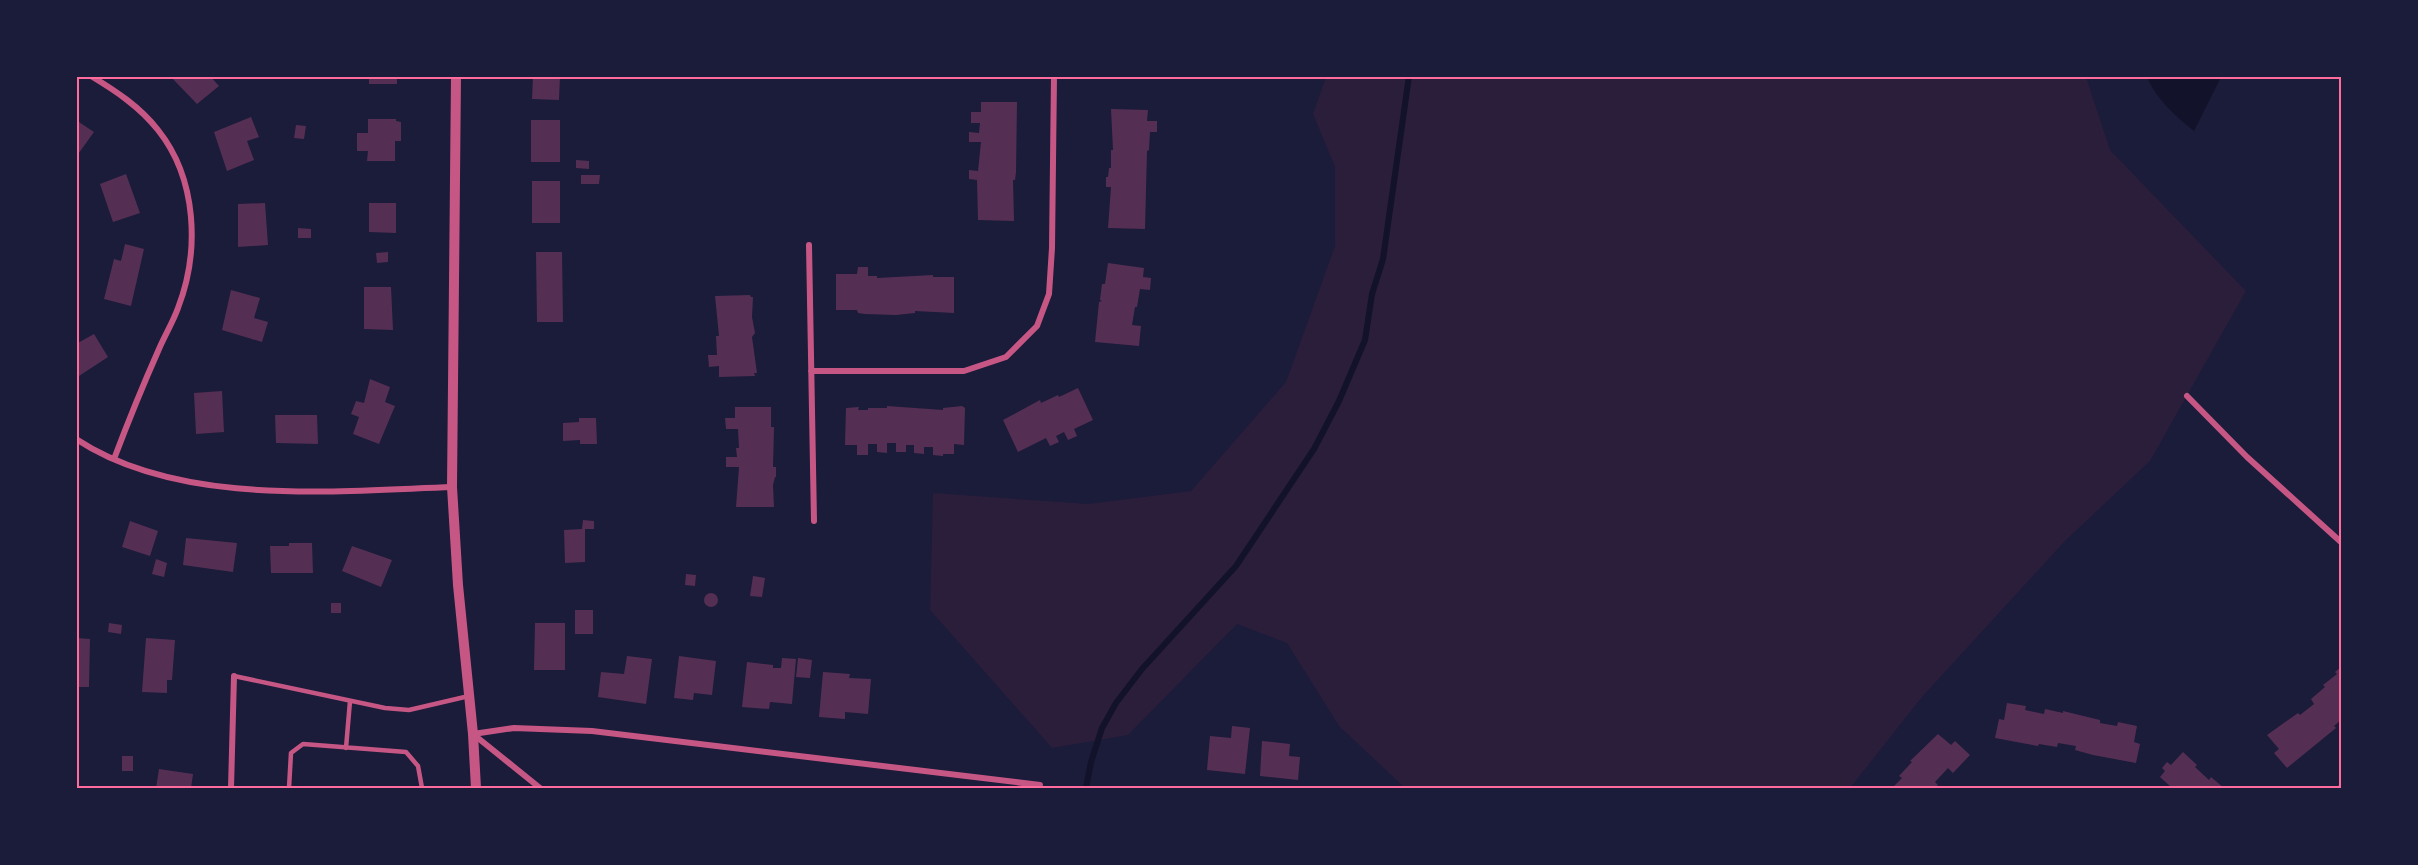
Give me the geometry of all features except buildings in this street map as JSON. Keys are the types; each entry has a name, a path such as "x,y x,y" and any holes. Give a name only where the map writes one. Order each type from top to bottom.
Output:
{"street":[{"path":"91,76 121,95 139,110 167,143 183,177 192,226 192,255 178,308 114,459"},
{"path":"456,76 452,487 476,789"},
{"path":"811,371 964,371 1006,357 1037,326 1049,294 1054,76"},
{"path":"809,245 814,521"},
{"path":"2187,396 2247,457 2342,543"},
{"path":"76,439 114,459 170,476 236,488 316,490 452,487"},
{"path":"231,789 234,676"},
{"path":"473,734 514,728 592,731 1040,785"},
{"path":"473,734 540,789"}],"lane":[{"path":"234,676 409,710 469,696"},
{"path":"346,748 350,700"},
{"path":"290,788 291,753 303,744 406,752 418,766 422,789"}],"shaded area":[{"path":"2147,76 2221,77 2194,131 2161,100"},
{"path":"1326,77 2086,77 2110,150 2246,291 2150,461 2065,541 1922,697 1850,788 1405,788 1339,726 1287,643 1237,624 1128,735 1052,748 930,610 933,493 1088,504 1191,491 1286,382 1335,246 1335,167 1313,114"}],"waterway":[{"path":"1086,788 1091,762 1102,728 1116,703 1142,669 1236,566 1314,449 1339,401 1365,340 1372,294 1383,259 1409,76"}]}
